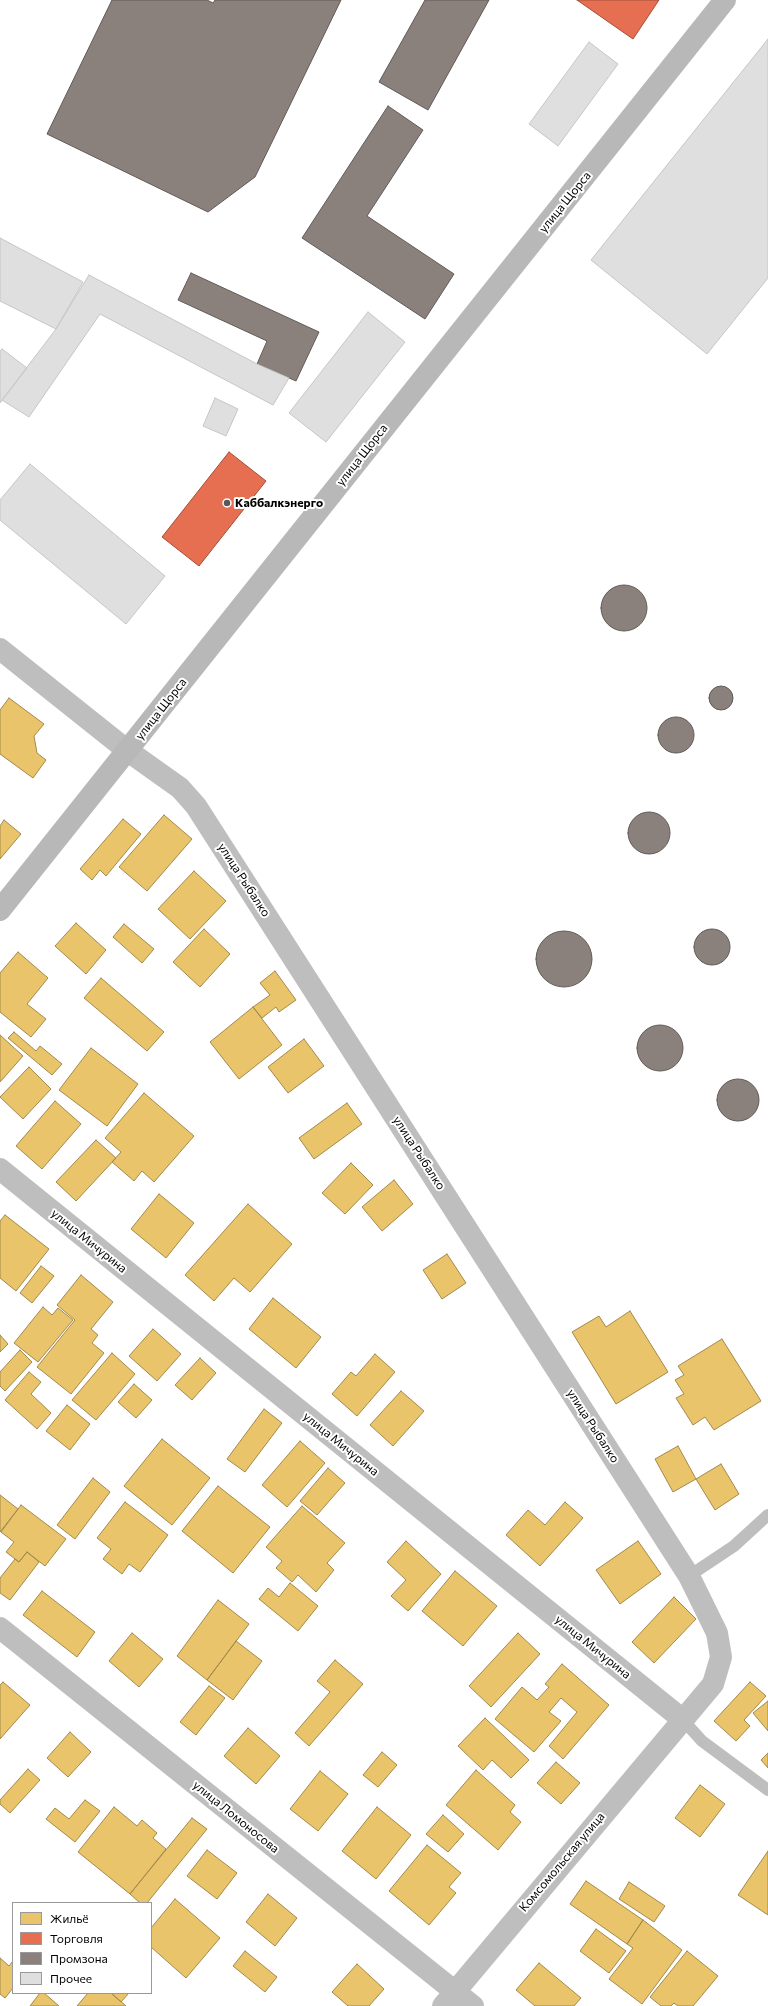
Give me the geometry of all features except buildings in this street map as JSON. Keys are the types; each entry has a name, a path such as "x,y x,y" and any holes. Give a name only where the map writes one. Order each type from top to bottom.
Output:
{"street":[{"name":"улица Щорса","path":"0,910 725,0"},
{"name":"улица Рыбалко","path":"0,648 128,751 180,788 196,806 689,1576 717,1633 720,1657 713,1684 682,1719"},
{"name":"улица Мичурина","path":"0,1169 682,1719"},
{"name":"улица Ломоносова","path":"0,1628 449,1998 473,2006"},
{"name":"Комсомольская улица","path":"449,1998 682,1719"}],"lane":[{"path":"689,1576 734,1546 768,1515"},
{"path":"682,1719 702,1741 768,1790"}],"place":[{"name":"Каббалкэнерго","path":"227,503"}]}
